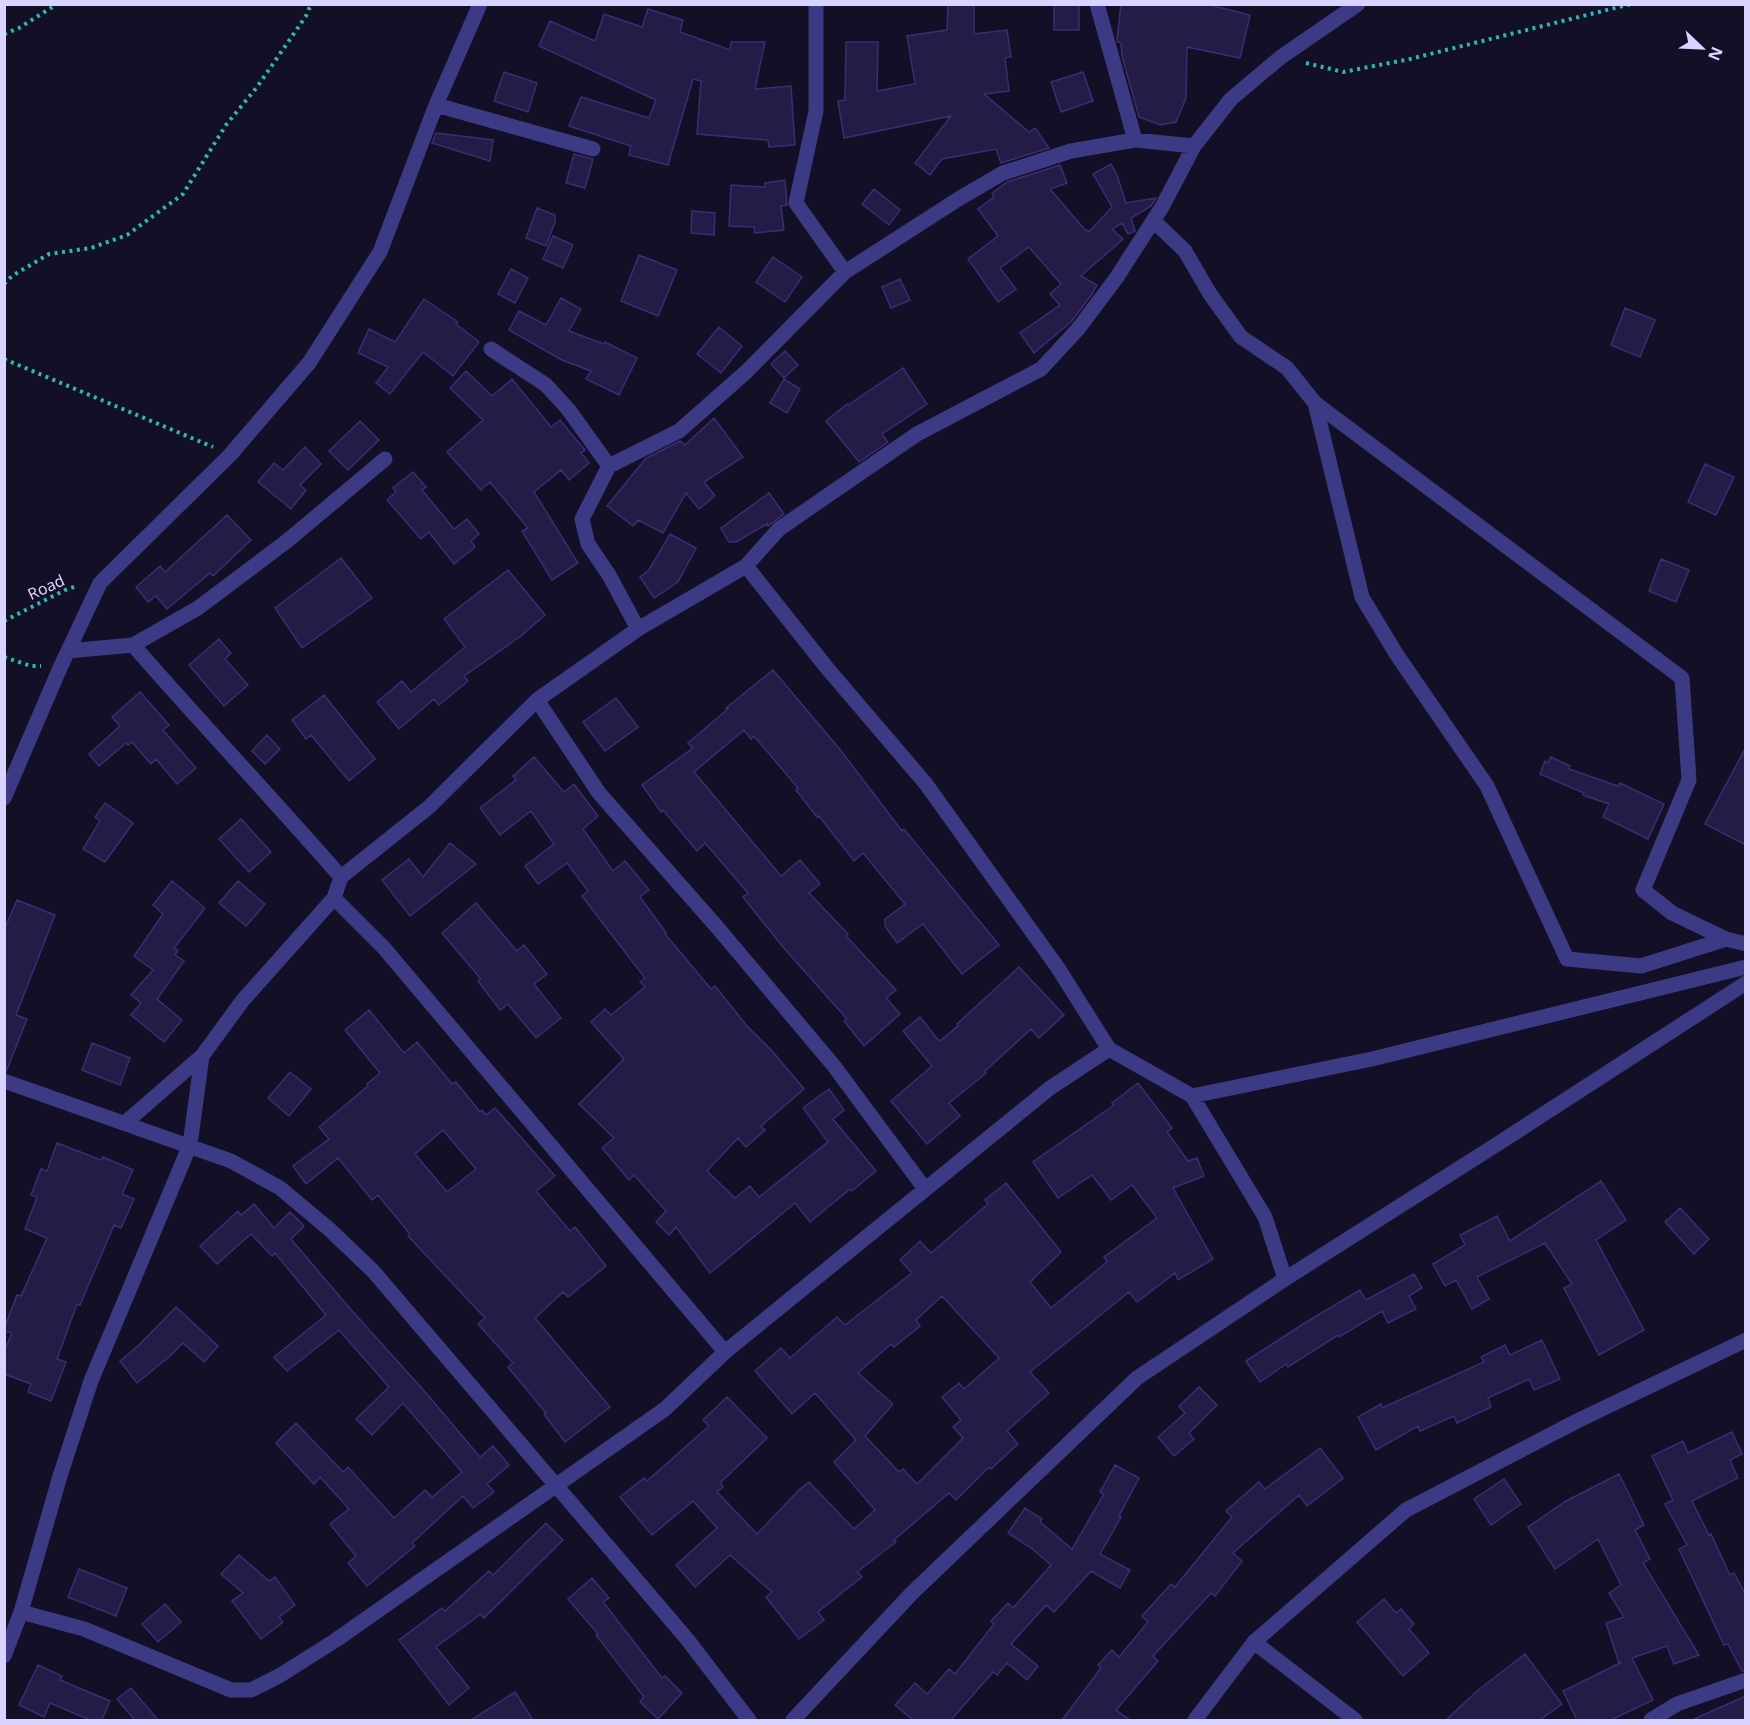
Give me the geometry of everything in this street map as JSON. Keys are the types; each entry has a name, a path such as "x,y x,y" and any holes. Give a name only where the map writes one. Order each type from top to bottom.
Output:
{"street":[{"path":"4,798 60,668 100,583 230,455 309,363 380,252 436,105 480,4"},
{"path":"816,4 816,111 796,203 845,272"},
{"path":"1097,4 1135,140"},
{"path":"125,1123 202,1056 243,1000 334,898 341,877 429,807 537,700 638,629 746,566 779,529 917,434 1041,369 1078,329 1117,277 1154,221 1194,146 1231,99 1281,57 1358,4"},
{"path":"436,105 593,149"},
{"path":"638,629 609,575 588,543 582,519 609,466 679,430 746,372 845,272 1003,173 1071,151 1135,140 1194,146"},
{"path":"1154,221 1185,251 1210,294 1241,337 1287,368 1315,403 1682,678 1689,780 1643,891 1672,913 1726,939 1746,944"},
{"path":"491,349 546,385 568,409 609,466"},
{"path":"1315,403 1362,597 1397,655 1486,786 1567,960 1641,966 1726,939"},
{"path":"68,651 133,645 198,608 287,541 385,459"},
{"path":"746,566 827,668 926,784 1058,968 1109,1049 1192,1096 1265,1217 1285,1279"},
{"path":"133,645 341,877"},
{"path":"537,700 599,793 717,927 834,1066 925,1190"},
{"path":"334,898 384,948 725,1352"},
{"path":"1192,1096 1372,1059 1746,967"},
{"path":"794,1720 912,1593 1137,1378 1285,1279 1746,983"},
{"path":"21,1612 84,1629 231,1690 250,1690 279,1676 336,1640 665,1409 725,1352 1050,1088 1109,1049"},
{"path":"4,1656 21,1612 60,1476 91,1381 190,1145 202,1056"},
{"path":"4,1082 231,1161 280,1188 329,1229 374,1271 687,1639 749,1720"},
{"path":"1195,1720 1254,1642 1406,1510 1577,1421 1746,1340"},
{"path":"1254,1642 1355,1720"},
{"path":"1651,1720 1677,1704 1746,1680"}],"path":[{"path":"4,34 19,28 57,4"},
{"path":"4,284 12,276 49,254 91,248 127,235 183,194 226,125 257,87 306,16 311,4"},
{"path":"1281,57 1343,72 1422,56 1631,4"},
{"path":"4,359 230,455"},
{"name":"Road","path":"4,621 65,590 100,583"},
{"path":"4,657 31,666 60,668"}],"building":[{"path":"948,4 974,4 974,34 1007,30 1011,57 1005,58 1009,91 984,94 1029,132 1035,128 1049,148 1001,163 996,149 942,159 930,175 915,163 951,116 844,138 838,101 845,100 846,42 878,42 877,91 915,84 907,36 947,30"},
{"path":"1054,4 1079,4 1079,30 1054,30"},
{"path":"1121,4 1206,4 1250,15 1240,58 1187,47 1186,98 1176,122 1160,125 1139,117 1122,56 1121,43 1117,40"},
{"path":"648,9 683,20 680,32 730,50 731,42 765,42 755,89 791,86 795,145 769,147 768,140 697,134 701,81 693,79 668,165 629,155 631,146 569,126 581,97 649,118 656,100 539,46 550,21 595,41 604,14 642,27"},
{"path":"504,72 537,83 528,112 494,101"},
{"path":"1083,72 1093,101 1061,112 1051,82"},
{"path":"436,133 493,140 490,161 432,143"},
{"path":"574,154 593,159 585,188 566,183"},
{"path":"1111,164 1126,203 1156,198 1151,206 1131,218 1135,231 1128,234 1122,223 1112,229 1123,239 1081,276 1097,285 1092,294 1071,322 1034,353 1020,333 1060,305 1050,294 1061,284 1029,247 1000,268 1016,289 998,302 968,259 998,236 978,209 994,197 992,193 1007,182 1060,165 1067,183 1050,189 1089,232 1112,207 1093,174"},
{"path":"785,180 787,205 781,206 784,230 755,233 754,227 729,226 731,185 765,187 765,183"},
{"path":"874,189 900,210 889,225 862,204"},
{"path":"537,208 555,215 555,222 546,246 526,238"},
{"path":"692,211 715,213 714,235 691,233"},
{"path":"553,236 573,245 563,268 543,259"},
{"path":"639,255 677,270 658,316 621,301"},
{"path":"773,257 802,277 785,302 756,282"},
{"path":"511,269 528,278 515,303 498,294"},
{"path":"900,279 910,300 891,308 882,287"},
{"path":"561,298 581,309 569,331 604,344 605,342 637,358 619,395 586,379 591,371 562,360 509,330 519,311 546,325"},
{"path":"424,299 458,322 456,324 479,342 453,376 423,352 390,394 376,383 388,367 358,353 369,329 395,342"},
{"path":"1625,308 1655,320 1640,357 1611,345"},
{"path":"719,327 742,346 721,373 697,354"},
{"path":"785,351 798,365 784,378 771,364"},
{"path":"903,368 927,404 882,434 888,442 859,462 826,421 847,404"},
{"path":"466,371 492,396 512,379 551,427 560,420 585,450 581,453 589,463 569,480 561,470 534,492 578,563 552,580 522,531 528,528 490,482 481,490 447,452 483,420 450,388"},
{"path":"784,379 800,389 787,413 770,403"},
{"path":"714,418 743,457 704,482 715,496 699,509 686,493 663,533 638,520 633,526 607,506 646,458 680,441 685,445"},
{"path":"360,421 379,440 348,470 329,451"},
{"path":"305,447 321,464 300,485 306,490 291,509 258,482 274,463 283,470"},
{"path":"1705,464 1734,477 1716,515 1688,502"},
{"path":"413,472 426,487 422,490 454,529 467,519 479,534 471,541 475,547 454,564 429,532 421,539 387,500 396,492 393,488"},
{"path":"769,493 784,514 768,526 767,524 736,542 729,542 721,528"},
{"path":"227,515 251,540 213,576 210,573 167,609 156,596 148,602 136,587 160,566 165,572"},
{"path":"670,534 696,548 678,582 654,598 640,577 649,570"},
{"path":"341,558 372,598 302,648 275,608"},
{"path":"1661,559 1689,570 1676,602 1649,591"},
{"path":"508,570 545,615 521,636 464,676 468,681 439,705 434,699 399,729 377,702 402,681 411,692 465,647 444,619"},
{"path":"219,639 231,653 225,659 248,685 224,706 189,665"},
{"path":"773,670 842,752 902,831 904,829 999,945 962,974 923,924 897,943 885,926 885,919 905,904 863,853 854,861 796,790 798,788 754,736 751,739 744,730 694,772 781,876 800,860 820,884 809,893 896,990 886,998 900,1014 864,1046 844,1021 847,1019 783,947 743,897 748,893 705,843 697,851 663,810 661,812 642,785 693,748 688,743"},
{"path":"140,692 169,725 163,730 196,768 177,784 156,759 151,764 132,742 128,745 126,743 99,766 89,754 120,726 112,717"},
{"path":"324,695 375,759 349,781 311,735 306,739 292,720"},
{"path":"616,698 638,727 605,751 583,722"},
{"path":"267,735 280,749 265,764 252,751"},
{"path":"1746,747 1746,845 1705,824"},
{"path":"534,757 564,792 574,784 598,816 583,829 613,871 625,861 649,890 640,897 665,934 711,989 715,986 747,1026 773,1052 804,1089 761,1126 765,1130 746,1147 738,1138 707,1171 735,1198 750,1186 759,1197 828,1142 803,1108 829,1089 844,1110 833,1119 876,1171 810,1222 795,1203 710,1273 676,1227 669,1235 656,1222 666,1211 634,1175 629,1180 602,1148 614,1138 579,1104 624,1059 591,1022 605,1009 611,1015 645,987 640,982 645,978 582,896 588,891 567,863 538,884 525,866 554,844 531,811 500,835 480,808 516,780 513,776"},
{"path":"1551,757 1570,766 1569,769 1618,786 1620,783 1664,804 1648,839 1603,817 1609,804 1583,795 1584,793 1540,774 1545,761 1548,763"},
{"path":"105,803 133,823 105,862 83,849 100,821 95,817"},
{"path":"241,819 271,852 249,872 219,839"},
{"path":"450,843 476,864 410,916 382,880 409,859 423,877"},
{"path":"172,881 205,908 174,948 178,950 175,955 184,961 157,999 182,1020 164,1042 131,1015 141,1003 131,995 153,970 134,956 163,914 153,905"},
{"path":"238,881 265,904 246,926 219,903"},
{"path":"17,900 55,915 16,1015 27,1019 6,1072 4,1072 4,930"},
{"path":"476,903 517,951 524,945 547,974 534,984 561,1018 536,1038 508,1004 500,1010 478,981 481,979 442,933"},
{"path":"1019,967 1064,1015 1039,1038 1031,1029 985,1071 986,1073 949,1103 960,1116 927,1144 891,1101 932,1066 903,1031 920,1017 939,1041 941,1040"},
{"path":"369,1010 404,1053 417,1042 452,1084 456,1082 480,1112 482,1110 486,1115 495,1108 555,1176 536,1191 570,1231 575,1227 606,1266 568,1297 563,1292 535,1318 610,1407 565,1442 544,1414 546,1413 508,1367 513,1363 478,1324 485,1318 408,1236 410,1234 378,1195 372,1200 338,1158 306,1184 293,1166 329,1139 319,1127 380,1073 345,1030","holes":["443,1130 476,1169 447,1192 415,1154"]},
{"path":"92,1043 130,1058 120,1085 82,1070"},
{"path":"290,1072 311,1089 289,1116 268,1098"},
{"path":"1138,1083 1172,1128 1167,1132 1188,1161 1197,1158 1204,1176 1173,1188 1213,1259 1178,1280 1175,1273 1137,1302 1129,1292 1030,1372 1049,1393 1007,1431 1018,1444 991,1469 989,1467 956,1500 949,1493 894,1540 896,1542 857,1572 862,1577 818,1612 824,1620 799,1639 766,1597 772,1592 730,1555 695,1587 676,1565 717,1528 693,1501 652,1535 620,1497 644,1478 647,1481 709,1426 703,1420 727,1397 767,1438 720,1483 723,1487 717,1492 757,1534 809,1482 854,1529 875,1510 834,1462 856,1440 815,1393 792,1414 755,1371 781,1348 790,1358 837,1317 845,1325 912,1273 900,1260 920,1241 931,1253 988,1204 985,1200 1006,1183 1061,1252 1030,1282 1051,1308 1107,1262 1104,1257 1157,1218 1132,1185 1111,1200 1092,1175 1058,1198 1033,1162 1114,1105 1112,1103","holes":["942,1296 999,1358 964,1389 959,1383 942,1397 961,1420 953,1427 963,1438 917,1484 903,1469 899,1472 865,1436 893,1404 858,1373 891,1344 894,1347 920,1326 916,1320"]},
{"path":"57,1143 101,1160 103,1157 133,1170 122,1194 134,1199 121,1228 114,1225 80,1305 77,1304 57,1359 66,1362 51,1401 28,1392 31,1384 4,1374 4,1352 12,1333 4,1329 17,1295 21,1296 47,1238 25,1229 37,1197 31,1195 41,1169 47,1171"},
{"path":"1601,1181 1626,1220 1596,1240 1644,1330 1599,1355 1564,1288 1572,1284 1545,1243 1477,1277 1489,1299 1472,1309 1456,1280 1445,1286 1433,1264 1465,1245 1460,1235 1497,1216 1510,1241"},
{"path":"254,1204 274,1228 290,1212 304,1226 291,1239 346,1304 480,1457 493,1446 509,1465 487,1484 494,1492 473,1508 463,1496 412,1543 415,1546 367,1586 348,1563 356,1556 330,1524 349,1509 320,1477 314,1484 276,1443 296,1423 343,1472 348,1467 394,1518 425,1490 432,1497 462,1472 403,1403 372,1435 356,1419 389,1387 339,1330 287,1371 274,1357 326,1315 275,1253 272,1256 251,1234 217,1264 200,1246 238,1211 241,1215"},
{"path":"1680,1208 1709,1239 1694,1254 1665,1222"},
{"path":"1414,1274 1422,1288 1409,1296 1416,1309 1388,1323 1382,1311 1339,1337 1338,1335 1288,1367 1286,1364 1260,1382 1246,1361 1360,1290 1366,1300"},
{"path":"176,1307 218,1346 204,1362 183,1343 137,1383 120,1361"},
{"path":"1542,1340 1560,1379 1534,1390 1529,1379 1488,1398 1491,1407 1457,1423 1454,1416 1420,1431 1418,1426 1376,1450 1358,1417 1381,1404 1382,1408 1484,1362 1481,1357 1505,1345 1510,1355"},
{"path":"1199,1387 1217,1405 1189,1433 1194,1439 1174,1456 1158,1437 1185,1413 1179,1406"},
{"path":"1732,1432 1742,1454 1730,1460 1738,1478 1692,1501 1709,1535 1711,1534 1730,1575 1734,1573 1746,1595 1746,1671 1742,1671 1728,1644 1724,1645 1679,1549 1687,1545 1665,1504 1673,1500 1652,1456 1683,1441 1688,1453"},
{"path":"1320,1448 1343,1478 1307,1506 1299,1495 1233,1553 1242,1561 1215,1596 1211,1593 1153,1656 1158,1661 1116,1710 1130,1720 1062,1720 1101,1668 1098,1665 1112,1650 1119,1657 1148,1622 1142,1616 1171,1584 1175,1587 1232,1517 1226,1511 1259,1482 1265,1489"},
{"path":"1115,1465 1139,1478 1100,1554 1130,1570 1120,1588 1091,1571 1054,1612 1046,1605 1011,1644 1038,1666 1027,1680 1007,1663 997,1675 993,1672 951,1720 913,1720 895,1705 915,1683 927,1694 949,1669 955,1674 994,1624 991,1621 1008,1603 1013,1608 1051,1565 1008,1533 1025,1508 1042,1519 1040,1522 1072,1549 1104,1494 1100,1492"},
{"path":"1619,1474 1644,1525 1635,1530 1650,1559 1643,1563 1699,1655 1674,1664 1667,1646 1632,1658 1653,1700 1611,1720 1577,1720 1563,1691 1622,1662 1619,1663 1606,1623 1624,1617 1609,1593 1621,1585 1598,1539 1555,1569 1528,1527 1566,1501"},
{"path":"1504,1479 1521,1504 1491,1525 1474,1499"},
{"path":"546,1523 563,1540 484,1618 481,1614 436,1647 469,1688 449,1705 399,1640 442,1608 445,1611 489,1571 493,1575"},
{"path":"239,1555 269,1581 275,1577 295,1605 279,1617 283,1622 261,1639 232,1601 243,1593 221,1574"},
{"path":"79,1569 127,1588 116,1616 68,1597"},
{"path":"592,1578 609,1598 603,1602 662,1678 665,1676 682,1693 658,1719 640,1702 644,1697 596,1635 598,1634 568,1599"},
{"path":"1384,1599 1396,1613 1401,1609 1414,1624 1409,1629 1429,1653 1403,1676 1357,1622"},
{"path":"165,1604 181,1622 158,1642 142,1624"},
{"path":"1525,1654 1562,1704 1540,1720 1446,1720 1477,1691"},
{"path":"38,1665 62,1676 60,1680 110,1701 102,1720 90,1720 50,1703 44,1717 19,1705"},
{"path":"131,1688 158,1720 135,1720 117,1699"},
{"path":"515,1692 533,1720 471,1720"},
{"path":"1746,1696 1746,1720 1692,1720"}]}
